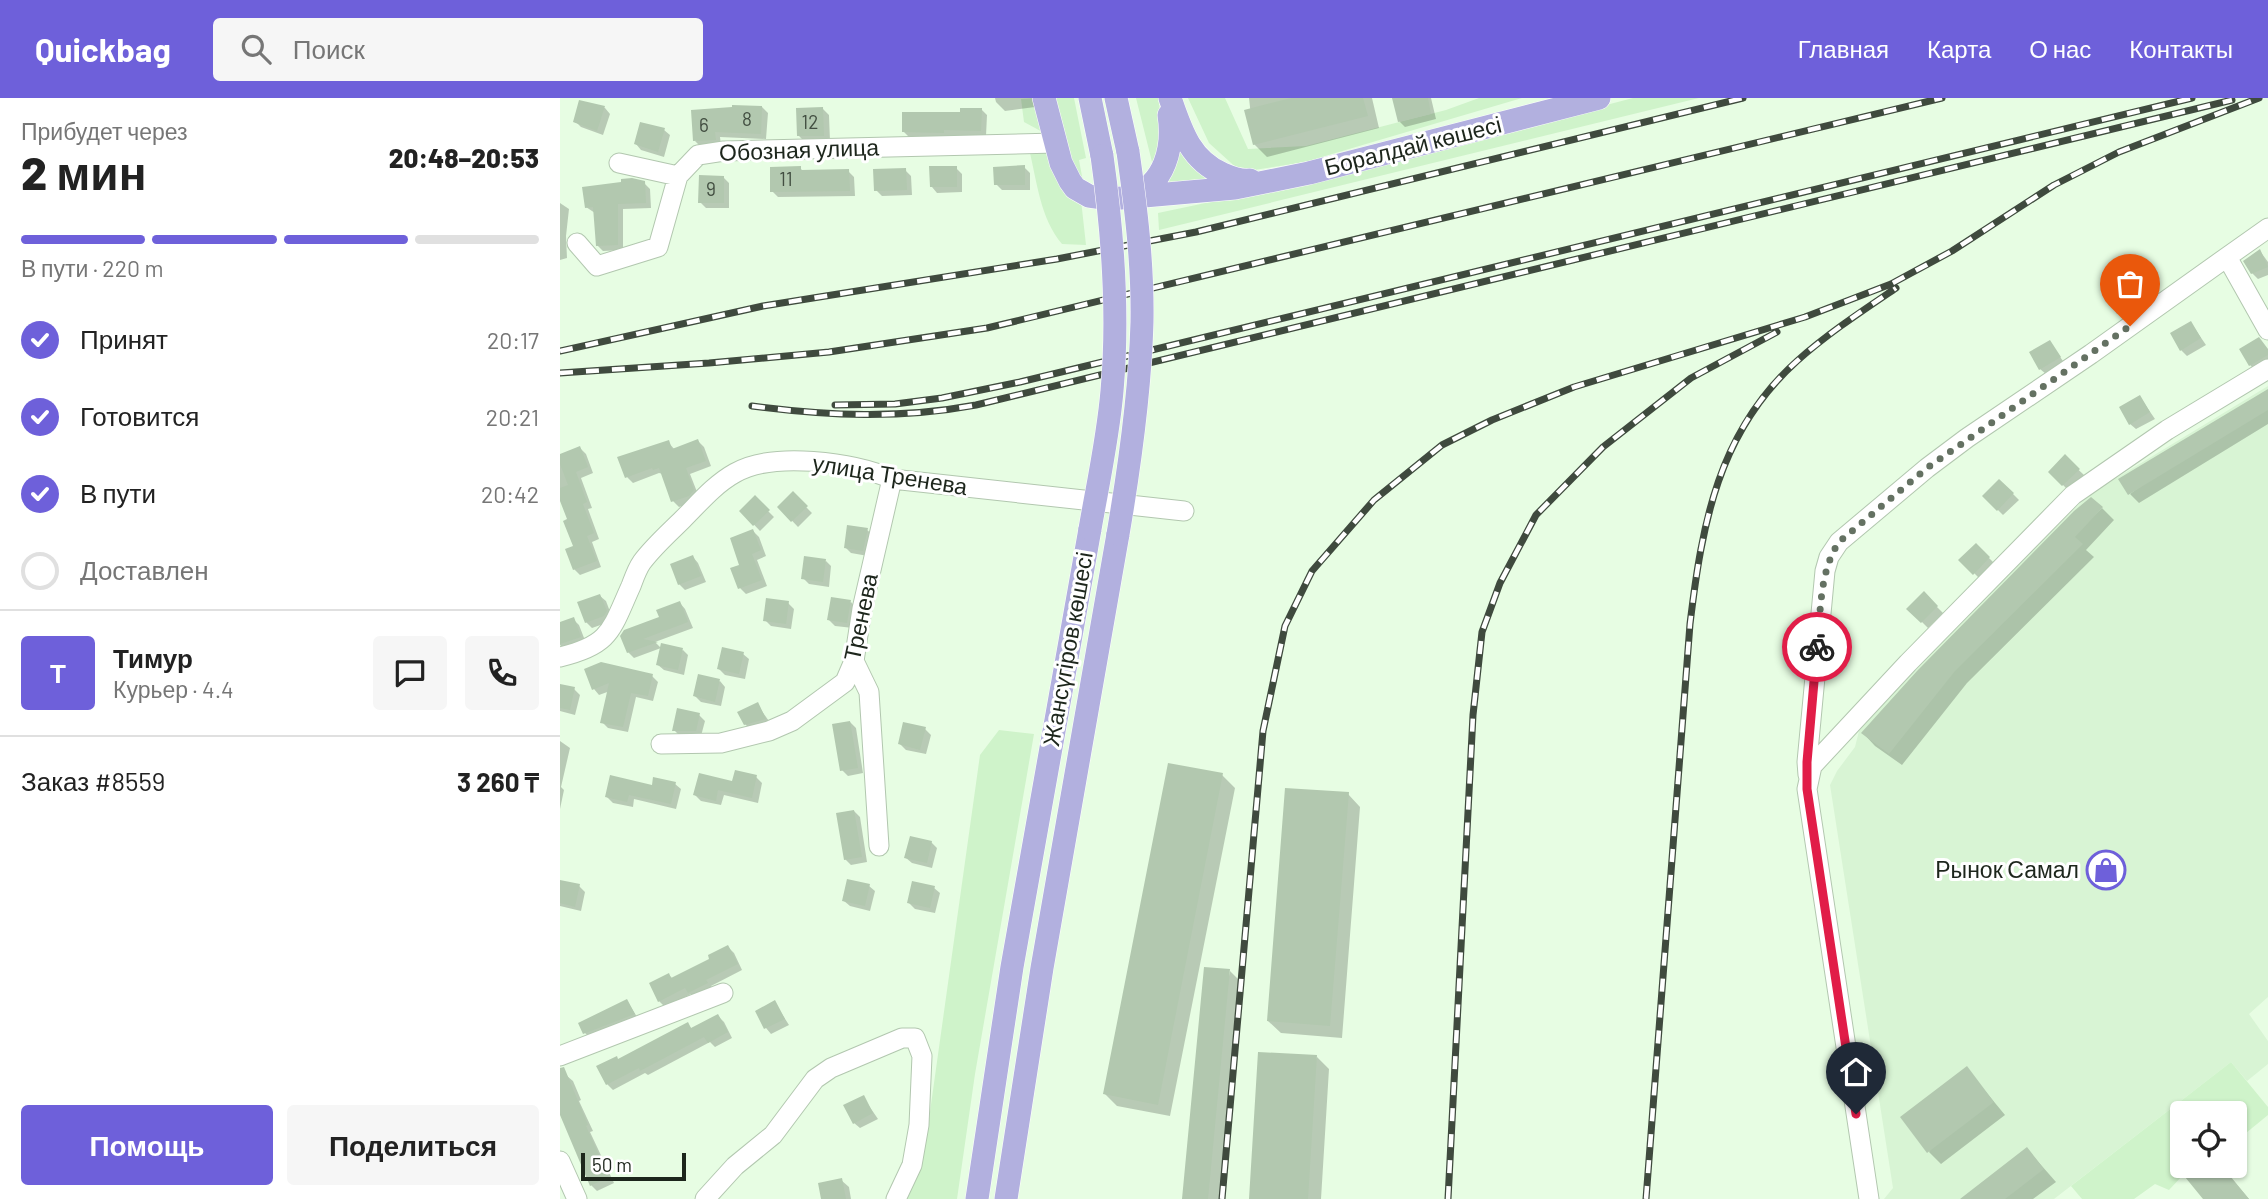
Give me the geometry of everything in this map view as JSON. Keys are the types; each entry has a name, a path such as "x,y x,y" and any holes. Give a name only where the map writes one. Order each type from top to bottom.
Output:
{"main road":[{"path":"1044,98 1066,174 1075,188 1090,196 1124,198 1224,190 1309,173"},
{"name":"Жансүгіров көшесі","path":"977,1199 1012,967 1109,418 1115,354 1112,237 1102,156 1090,98"},
{"name":"Жансүгіров көшесі","path":"1006,1199 1042,968 1134,434 1142,323 1139,238 1128,152 1116,98"},
{"path":"1124,198 1143,191 1151,184 1167,159 1172,132 1168,98"},
{"path":"1168,98 1189,146 1198,158 1219,173 1245,181 1309,173"},
{"name":"Боралдай көшесі","path":"1309,173 1555,104 1599,98"}],"street":[{"name":"Обозная улица","path":"678,176 698,155 724,151 1056,143"},
{"path":"577,243 597,266 658,247 678,176 619,163"},
{"path":"1869,1199 1807,789 1808,748 1825,571 1829,557 1839,542 1967,438 2268,228"},
{"path":"2227,257 2268,330"},
{"path":"1808,778 1812,766 1899,672 2073,495 2167,430 2268,369"},
{"name":"улица Тренева","path":"560,657 595,645 608,635 641,564 721,481 737,471 760,463 783,461 852,465 892,479 1184,511"},
{"name":"Тренева","path":"661,744 721,743 769,732 792,721 845,682 854,661 862,609 892,479"},
{"path":"854,661 869,692 879,846"},
{"path":"560,1056 723,993"},
{"path":"705,1199 735,1166 773,1135 816,1079 831,1068 902,1038 915,1038 922,1056 919,1125 912,1165 896,1199"},
{"path":"560,1161 577,1199"}],"shaded area":[{"path":"1038,98 1048,135 1024,122 1021,99"},
{"path":"1052,98 1074,98 1086,158 1079,160 1084,187 1064,157"},
{"path":"1136,98 1158,98 1164,134 1154,170"},
{"path":"1188,98 1225,98 1248,149 1306,146 1446,110 1479,98 1522,98 1305,162 1241,172 1209,143"},
{"path":"1633,98 1699,98 1159,230 1158,213 1334,176"},
{"path":"1176,142 1211,178 1161,185"},
{"path":"1029,149 1051,151 1081,200 1086,245 1062,244 1055,234 1040,199"},
{"path":"2268,386 2268,997 2249,1014 2268,1041 2268,1064 2247,1081 2231,1062 2181,1101 2170,1101 2170,1109 2054,1199 1884,1199 1893,1188 1830,785 1855,747 1859,731 1919,662 2090,494"},
{"path":"999,730 1034,734 975,1074 957,1199 906,1199 927,1133 980,755"},
{"path":"2231,1062 2268,1107 2268,1115 2247,1132 2247,1101 2181,1101"},
{"path":"2170,1109 2170,1178 2180,1178 2169,1190 2155,1184 2134,1199 2082,1199 2071,1186"}],"building":[{"path":"1291,98 1363,98 1368,116 1253,145 1244,110"},
{"path":"1392,98 1428,98 1431,114 1398,122"},
{"path":"579,100 605,106 597,131 573,122"},
{"path":"732,105 762,106 761,134 715,132 716,140 693,141 691,110"},
{"path":"823,107 824,136 797,136 796,108"},
{"path":"960,108 982,108 981,131 902,132 902,112 960,112"},
{"path":"640,122 665,128 658,152 634,144"},
{"path":"1025,165 1025,185 994,185 993,167"},
{"path":"801,166 801,170 849,169 850,191 770,192 770,167"},
{"path":"929,166 957,166 957,187 930,187"},
{"path":"906,168 907,190 874,191 873,169"},
{"path":"699,175 724,176 724,203 698,203"},
{"path":"632,178 645,181 646,203 618,204 618,245 596,246 593,207 585,208 582,187"},
{"path":"2260,249 2268,267 2251,274 2243,261"},
{"path":"2128,284 2139,302 2117,314 2107,297"},
{"path":"2191,321 2201,338 2180,351 2170,333"},
{"path":"2259,337 2268,349 2268,355 2249,366 2239,349"},
{"path":"2050,340 2061,357 2039,370 2029,352"},
{"path":"2268,389 2268,410 2128,495 2118,479"},
{"path":"2140,395 2150,412 2129,425 2119,407"},
{"path":"698,439 706,461 686,468 694,490 689,496 671,502 659,468 625,478 617,457 669,440 672,449"},
{"path":"580,446 588,467 576,472 587,502 583,504 594,533 587,536 597,561 573,570 565,549 573,546 563,521 567,519 560,501 560,488 568,485 560,464 560,454"},
{"path":"2065,454 2080,469 2062,486 2048,472"},
{"path":"1999,479 2014,493 1997,511 1982,496"},
{"path":"793,491 808,506 791,522 777,507"},
{"path":"755,495 770,510 753,526 739,511"},
{"path":"2091,497 2103,507 2075,537 2083,544 1955,671 1889,754 1861,733 1917,671 2074,511"},
{"path":"847,525 868,528 863,551 844,548"},
{"path":"753,529 761,550 752,554 762,580 738,589 730,568 739,565 730,538"},
{"path":"1976,543 1990,557 1973,575 1958,560"},
{"path":"693,555 701,576 678,585 670,564"},
{"path":"804,556 826,559 823,582 801,579"},
{"path":"1924,591 1938,606 1921,623 1906,609"},
{"path":"600,594 607,611 604,616 585,623 577,602"},
{"path":"831,597 851,600 847,623 827,620"},
{"path":"766,598 789,601 786,624 763,621"},
{"path":"680,601 688,622 643,639 658,642 627,653 620,636 624,630 659,617 656,610"},
{"path":"574,617 581,637 560,644 560,622"},
{"path":"661,643 683,648 678,670 656,665"},
{"path":"722,647 744,652 739,674 717,669"},
{"path":"601,662 653,674 648,696 631,693 623,727 600,723 609,683 592,690 584,669"},
{"path":"698,674 720,679 715,702 693,696"},
{"path":"560,684 575,687 570,710 560,708"},
{"path":"758,702 766,719 744,725 737,712"},
{"path":"677,708 700,713 696,731 672,731"},
{"path":"850,721 858,768 840,771 832,724"},
{"path":"903,722 926,727 920,750 898,744"},
{"path":"1168,763 1223,773 1158,1105 1103,1094"},
{"path":"735,770 757,775 752,798 718,790 716,801 693,795 699,773 732,781"},
{"path":"610,775 652,785 653,777 676,782 671,804 629,795 627,802 605,797"},
{"path":"1285,788 1349,792 1330,1026 1267,1021"},
{"path":"854,810 862,857 844,860 836,813"},
{"path":"910,836 932,841 927,863 904,858"},
{"path":"847,879 870,884 865,906 842,901"},
{"path":"560,880 580,884 575,907 560,903"},
{"path":"912,881 935,886 930,908 907,903"},
{"path":"728,945 738,964 706,980 708,983 688,993 685,988 658,1002 649,983 669,973 671,978 709,959 708,955"},
{"path":"1204,967 1230,969 1208,1199 1182,1199"},
{"path":"627,999 635,1014 583,1034 578,1023"},
{"path":"775,1000 785,1019 764,1029 755,1011"},
{"path":"718,1014 728,1032 708,1043 704,1037 640,1071 639,1068 606,1085 596,1066 617,1056 618,1059 688,1022 691,1028"},
{"path":"1258,1052 1317,1055 1308,1199 1249,1199"},
{"path":"1967,1066 1994,1102 1927,1153 1900,1117"},
{"path":"564,1067 609,1177 590,1186 560,1115 560,1068"},
{"path":"864,1095 873,1113 853,1124 843,1105"},
{"path":"2027,1147 2044,1169 2005,1199 1960,1199"},
{"path":"842,1178 846,1199 821,1199 818,1183"},
{"path":"2186,1178 2231,1178 2249,1199 2203,1199"}],"railway":[{"path":"560,351 763,306 1057,259 1196,232 1743,98"},
{"path":"560,373 829,352 987,328 1942,98"},
{"path":"835,405 895,404 942,398 1020,382 2192,98"},
{"path":"1222,1199 1263,731 1285,626 1312,571 1374,500 1442,445 1492,420 1574,387 1805,317 1891,284 1952,251 2054,185 2119,152 2259,98"},
{"path":"752,406 809,412 892,414 976,405 2232,100"},
{"path":"1646,1199 1690,624 1708,516 1732,449 1749,418 1770,389 1820,341 1896,288"},
{"path":"1448,1199 1473,715 1482,632 1500,583 1536,515 1603,447 1691,378 1777,332"}],"way so far":[{"path":"1817,647 1825,571 1829,557 1839,542 1967,438 2130,326"}],"place":[{"name":"Рынок Самал","path":"2106,870"}],"route":[{"path":"1817,647 1807,789 1856,1114"}]}
